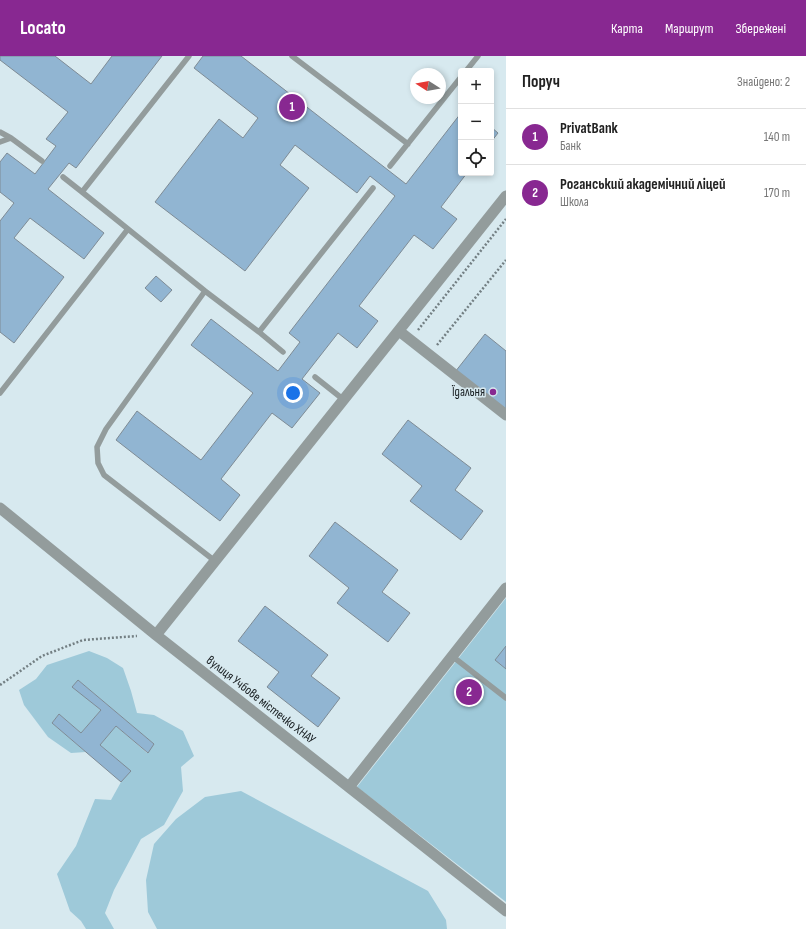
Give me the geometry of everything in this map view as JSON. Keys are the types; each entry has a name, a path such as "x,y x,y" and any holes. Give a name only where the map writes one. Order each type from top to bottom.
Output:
{"street":[{"path":"156,635 506,196"},
{"path":"399,331 506,415"},
{"name":"вулиця Учбове містечко ХНАУ","path":"0,508 156,635 506,912"},
{"path":"349,787 506,588"}],"lane":[{"path":"82,192 190,56"},
{"path":"292,56 408,144"},
{"path":"468,68 478,56"},
{"path":"390,166 458,81"},
{"path":"0,132 11,138 42,161"},
{"path":"0,142 11,138"},
{"path":"63,177 283,352"},
{"path":"259,332 373,188"},
{"path":"0,393 128,229"},
{"path":"205,291 106,429 97,447 98,463 104,475 215,561"},
{"path":"315,377 344,400"},
{"path":"452,656 506,698"}],"path":[{"path":"410,340 506,220"},
{"path":"429,355 506,260"},
{"path":"0,685 42,656 84,640 156,635"}],"shaded area":[{"path":"506,598 506,902 357,787"},
{"path":"89,651 107,658 123,668 137,713 154,715 183,731 194,756 181,767 183,791 164,825 141,839 114,890 105,913 114,929 86,929 81,921 70,911 57,874 76,846 95,799 111,800 121,782 130,771 100,745 116,726 147,753 154,744 78,680 73,687 101,710 81,733 59,714 52,723 86,752 71,753 48,737 24,705 19,690 36,679 47,665"},
{"path":"241,791 428,891 446,920 447,929 157,929 148,912 146,880 154,844 176,819 205,797"}],"building":[{"path":"0,56 55,56 91,84 112,56 162,56 76,168 69,163 48,189 104,233 84,259 30,218 14,238 64,277 14,343 0,332 0,221 14,203 0,192 0,162 7,153 35,174 56,146 46,139 68,112 0,60"},
{"path":"203,56 241,56 406,184 458,117 458,176 465,176 441,207 457,219 433,249 414,235 359,306 378,321 357,348 338,333 302,379 320,393 292,428 272,413 221,479 240,495 220,521 116,440 137,411 201,460 253,393 191,345 211,319 278,371 300,342 289,333 395,196 370,176 357,193 295,145 280,165 309,188 245,271 155,202 219,119 243,138 258,118 194,68"},
{"path":"494,130 498,133 494,138"},
{"path":"156,276 172,290 161,302 145,288"},
{"name":"Їдальня","path":"485,334 506,351 506,413 455,372"},
{"path":"408,420 471,468 455,490 483,511 461,540 410,501 422,486 382,454"},
{"path":"335,522 398,570 382,592 410,613 388,642 337,603 349,588 309,556"},
{"path":"265,606 328,655 311,676 340,698 318,727 267,687 279,672 238,641"},
{"path":"506,646 506,669 495,660"},
{"path":"78,680 154,744 148,753 116,726 100,745 131,771 121,782 52,723 59,714 81,733 101,710 72,687"}],"place":[{"name":"PrivatBank","path":"292,107"},
{"name":"Їдальня","path":"493,392"},
{"name":"Роганський академічний ліцей","path":"469,692"}]}
